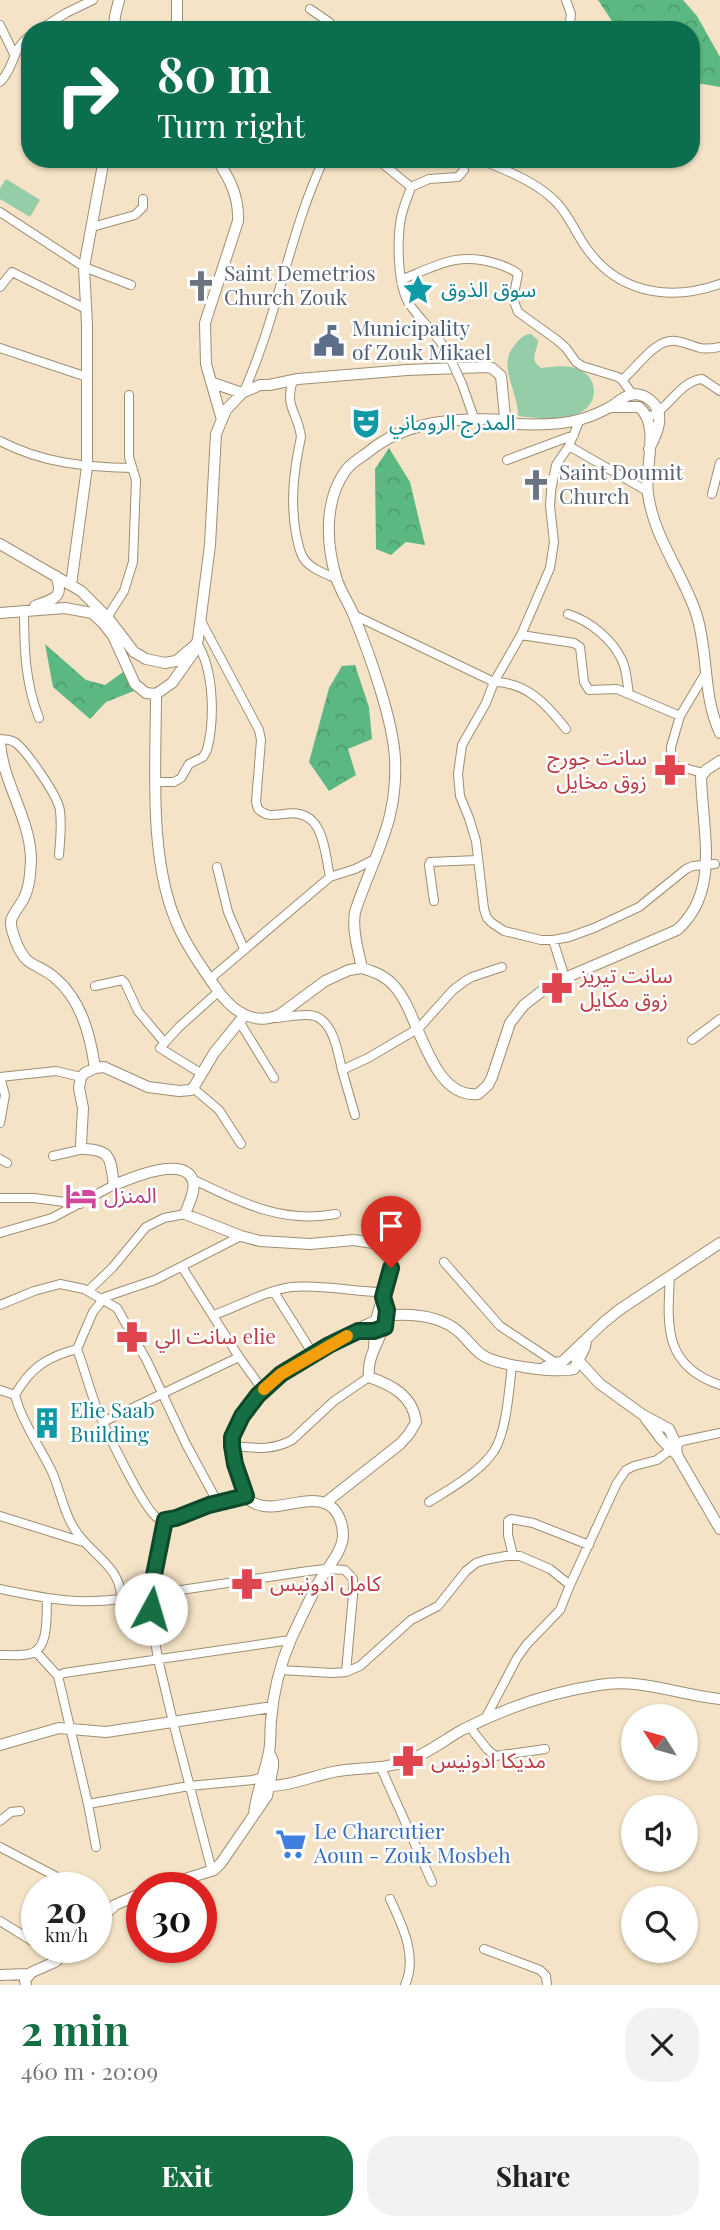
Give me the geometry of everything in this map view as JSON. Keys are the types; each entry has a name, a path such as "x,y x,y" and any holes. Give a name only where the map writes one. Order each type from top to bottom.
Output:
{"main road":[{"path":"116,21 119,0"},
{"path":"177,0 177,21"},
{"path":"71,585 87,467 84,267 102,168"},
{"path":"222,168 237,196 238,221 205,323 205,348 214,414 223,425"},
{"path":"223,425 226,410 243,392 293,380 467,366 492,368 501,376 503,410 508,420"},
{"path":"211,379 243,392"},
{"path":"0,544 80,591 105,620 113,636 128,654 135,684 146,693 156,694 172,683 188,663 197,643 210,545 216,434 237,405 264,387"},
{"path":"362,968 354,921 358,902 392,815 395,757 386,713 354,615 337,579 330,546 331,500 347,468 376,445 398,433 432,423 474,418 508,420 517,424 580,419 610,408 623,398 638,394 649,398 654,404 657,433 649,449 647,491 659,534 696,615 712,717 720,733"},
{"path":"610,408 639,407 654,415"},
{"path":"25,610 57,596 59,585 56,576"},
{"path":"0,613 65,608 92,613 105,620"},
{"path":"128,654 166,663 182,657 197,643"},
{"path":"169,662 175,671 172,683"},
{"path":"156,694 159,851 169,903 187,945 218,992 242,1018"},
{"path":"0,741 5,768 28,834 31,858 28,888 5,921 28,962 54,977 80,1012 90,1040 95,1068"},
{"path":"242,1018 269,1019 336,975 362,968 378,972 395,987 419,1028 426,1049 442,1078 454,1089 467,1094 478,1094 492,1077 510,1023 524,1005 542,990 690,923 703,911 711,897 715,864 701,782 703,773 720,761"},
{"path":"242,1018 214,1053 193,1088 179,1091 148,1087 108,1068 95,1068 81,1077 81,1144 84,1149 98,1150 107,1155 114,1185 145,1172 163,1169 185,1172 192,1179 192,1192 185,1214 242,1236 278,1243 310,1244 354,1240 380,1245 390,1252 392,1262 383,1295 381,1324 369,1367 369,1377 400,1391 416,1422 400,1444 325,1503"},
{"path":"209,1872 221,1863 262,1805 264,1781 273,1760 269,1752 272,1707 280,1670 290,1640 343,1536 338,1516 333,1507 325,1503 313,1501 273,1506 254,1504 246,1496 232,1446 235,1427 263,1390 281,1374 313,1354 358,1331 407,1315 447,1324 456,1329 481,1354 494,1360 543,1368 568,1362 586,1339 619,1310 720,1243"},
{"path":"568,1362 643,1415 666,1436 720,1529"},
{"path":"264,1781 299,1781 336,1772 381,1768 414,1759 485,1718 550,1696 603,1684 634,1684 720,1699"},
{"path":"0,1745 59,1728 106,1732 272,1707"},
{"path":"0,1975 28,1980 53,1963"}],"street":[{"path":"53,21 93,0"},
{"path":"566,0 571,14 570,21"},
{"path":"310,9 328,21"},
{"path":"0,25 14,54"},
{"path":"0,82 11,68 14,54 21,44"},
{"path":"243,392 267,335 309,194 320,168"},
{"path":"388,168 411,187"},
{"path":"464,168 458,177 429,179 411,187 401,220 401,280 409,304 446,348 474,418"},
{"path":"499,168 529,182 558,203 595,260 623,282 657,292 704,289 720,284"},
{"path":"92,226 135,215 143,207 143,199"},
{"path":"0,212 84,267 131,285"},
{"path":"401,280 457,258 488,261 513,270 518,274 513,299 518,312 557,340 576,362 622,380 633,395"},
{"path":"0,287 12,272 86,309"},
{"path":"622,380 656,348 668,342 679,341 702,350 720,347"},
{"path":"0,348 87,377"},
{"path":"253,372 264,387"},
{"path":"654,415 692,380 702,379 720,391"},
{"path":"293,380 290,390 291,409 301,437 292,492 299,546 303,558 310,566 337,579"},
{"path":"105,620 124,591 133,562 136,480 129,457 129,396"},
{"path":"580,419 569,446 556,465 550,506 554,542 550,568 522,635 464,739 458,764 460,796 476,841 484,909 492,923 514,934 554,940 594,928 639,907 686,869 715,864"},
{"path":"506,460 574,435"},
{"path":"0,441 29,454 87,467 131,468"},
{"path":"569,446 647,491"},
{"path":"712,494 720,463"},
{"path":"25,610 24,643 28,682 38,718"},
{"path":"568,614 592,625 610,643 622,660 629,694"},
{"path":"354,615 494,682 515,685 529,691 550,709 566,729"},
{"path":"200,619 259,730 261,740 257,809 267,815 297,813 310,819 321,832 330,877"},
{"path":"522,635 576,644 580,650 586,687 594,690 612,688 680,716"},
{"path":"156,782 174,782 181,778 189,764 203,757 207,750 211,699 205,658 197,643"},
{"path":"703,773 671,762 671,747 680,716 705,674"},
{"path":"0,741 11,740 17,744 41,775 58,804 61,825 59,855"},
{"path":"210,979 330,877 377,858"},
{"path":"434,901 430,862 478,860"},
{"path":"217,867 228,912 244,949"},
{"path":"554,940 565,978"},
{"path":"342,1070 419,1028 459,985 472,977 502,967"},
{"path":"95,986 122,980 138,1011 164,1042"},
{"path":"202,1074 160,1048 218,992"},
{"path":"269,1019 305,1015 318,1018 330,1030 355,1115"},
{"path":"242,1018 274,1078"},
{"path":"692,1040 720,1019"},
{"path":"0,1123 5,1095 0,1077 56,1071 81,1077"},
{"path":"193,1088 219,1110 241,1144"},
{"path":"53,1156 84,1149"},
{"path":"192,1179 262,1210 293,1216 336,1214"},
{"path":"0,1233 52,1218 114,1185"},
{"path":"0,1199 34,1198 80,1203"},
{"path":"89,1291 146,1227 164,1218 185,1214"},
{"path":"242,1236 141,1286 110,1294 102,1300 87,1324 77,1349 103,1422 148,1509 158,1518 176,1518 246,1496"},
{"path":"444,1262 500,1326 568,1362"},
{"path":"182,1267 263,1390"},
{"path":"670,1277 668,1318 673,1346 680,1360 690,1369 705,1380 720,1385"},
{"path":"0,1305 48,1286 68,1285 89,1291 114,1305 122,1315 190,1453 218,1503"},
{"path":"214,1315 290,1287 322,1286 383,1295"},
{"path":"274,1292 313,1354"},
{"path":"15,1395 39,1365 52,1356 77,1349"},
{"path":"103,1422 239,1357"},
{"path":"429,1502 473,1472 494,1451 501,1433 512,1365"},
{"path":"232,1446 271,1449 284,1445 342,1395 369,1377"},
{"path":"0,1390 15,1395"},
{"path":"15,1395 19,1410 53,1476 72,1524 85,1543 117,1576 121,1599"},
{"path":"666,1436 694,1438 720,1433"},
{"path":"485,1718 517,1658 555,1616 622,1475 634,1466 657,1460 694,1438"},
{"path":"0,1516 85,1543"},
{"path":"165,1520 150,1595 158,1659 212,1871"},
{"path":"513,1556 507,1526 510,1520 533,1523 589,1545"},
{"path":"280,1670 333,1673 346,1672 360,1666 411,1620 438,1606 476,1563 513,1556 539,1563 570,1585"},
{"path":"0,1589 82,1603 326,1569 345,1570 353,1579 346,1672"},
{"path":"0,1655 27,1655 36,1652 43,1640 47,1599"},
{"path":"58,1676 290,1640"},
{"path":"36,1652 58,1676 96,1847"},
{"path":"469,1727 495,1756 545,1749"},
{"path":"381,1768 432,1882"},
{"path":"88,1804 189,1786 264,1781"},
{"path":"0,1821 11,1812 20,1811"},
{"path":"0,1847 48,1872"},
{"path":"390,1899 409,1949 410,1968 405,1985"},
{"path":"0,1921 21,1934"},
{"path":"484,1949 540,1970 546,1976 547,1985"}],"green space":[{"path":"598,0 683,0 700,21 612,21"},
{"path":"700,21 720,57 720,87 700,84"},
{"path":"6,179 40,200 30,217 0,199 0,188"},
{"path":"531,334 538,340 534,358 537,365 541,368 573,367 590,379 593,399 584,410 555,419 518,416 508,371 509,354 523,336"},
{"path":"389,448 410,482 425,545 406,542 391,555 376,549 375,469"},
{"path":"45,644 86,680 105,685 123,672 134,691 106,702 90,719 53,687"},
{"path":"355,665 369,707 372,739 348,749 356,775 329,791 309,762 329,688 342,666"}],"slow traffic":[{"path":"264,1389 281,1374 347,1336"}],"place":[{"name":"Saint Demetrios Church Zouk","path":"201,286"},
{"name":"سوق الذوق","path":"418,290"},
{"name":"Municipality of Zouk Mikael","path":"329,341"},
{"name":"المدرج الروماني","path":"366,423"},
{"name":"Saint Doumit Church","path":"536,485"},
{"name":"سانت جورج زوق مخايل","path":"670,770"},
{"name":"سانت تيريز زوق مكايل","path":"557,988"},
{"name":"المنزل","path":"81,1196"},
{"name":"سانت الي elie","path":"132,1337"},
{"name":"Elie Saab Building","path":"47,1423"},
{"name":"كامل ادونيس","path":"247,1584"},
{"name":"مديكا ادونيس","path":"408,1761"},
{"name":"Le Charcutier Aoun - Zouk Mosbeh","path":"291,1844"}],"route":[{"path":"151,1609 150,1595 165,1520 246,1496 232,1446 235,1427 263,1390 281,1374 358,1331 374,1331 385,1327 387,1310 383,1297 391,1268"}]}
